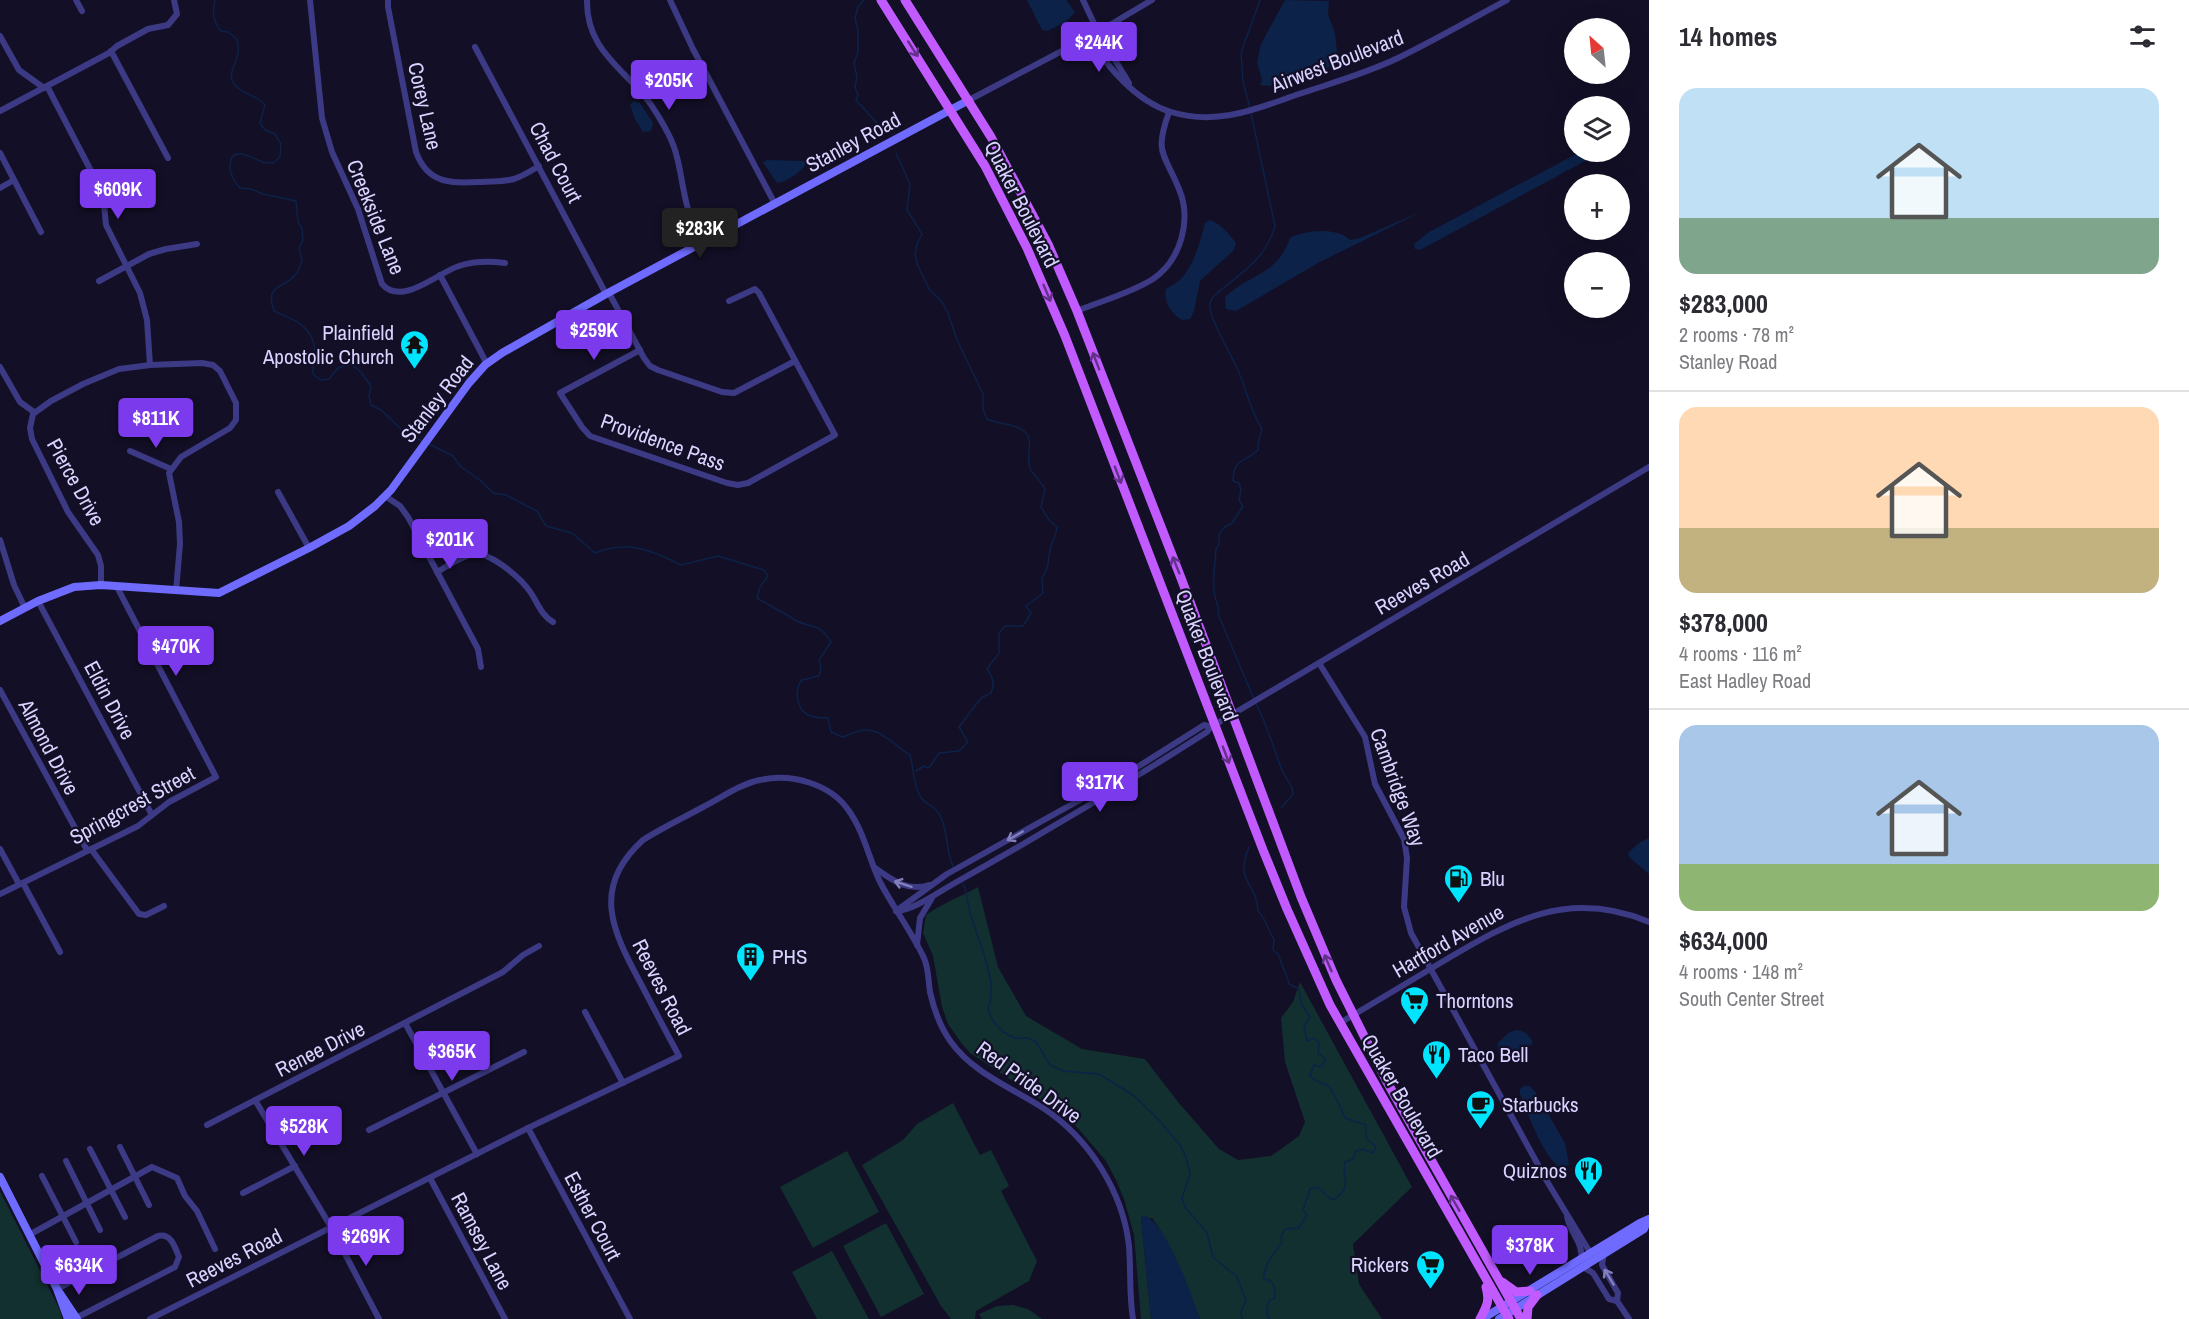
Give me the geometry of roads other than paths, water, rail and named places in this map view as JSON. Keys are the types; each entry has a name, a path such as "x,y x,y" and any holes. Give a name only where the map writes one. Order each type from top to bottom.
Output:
{"main road":[{"name":"Quaker Boulevard","path":"881,0 951,110 1008,210 1053,306 1212,726 1287,909 1340,1023 1478,1265 1504,1315"},
{"name":"Quaker Boulevard","path":"905,0 969,100 1005,161 1034,217 1077,311 1310,919 1353,1016 1395,1096 1521,1319"},
{"path":"1478,1265 1489,1298 1488,1306 1481,1319"},
{"path":"1498,1279 1516,1292 1533,1293 1527,1319"}],"street":[{"path":"76,0 82,11"},
{"path":"0,111 148,29 172,22 177,14 174,0"},
{"name":"Creekside Lane","path":"310,0 322,118 332,152 358,209 380,280 389,290 402,293 440,274 487,364"},
{"name":"Corey Lane","path":"388,0 387,7 416,152 427,171 443,180 466,183 505,181 539,166"},
{"path":"587,0 589,21 600,48 649,101 666,129 674,146 688,210 704,242"},
{"path":"670,0 688,39 775,204"},
{"path":"1083,0 1098,32 1132,89"},
{"name":"Stanley Road","path":"0,621 38,601 74,587 101,585 219,593 309,548 365,514 385,496 469,383 487,364 502,353 608,293 1098,32 1152,0"},
{"name":"Airwest Boulevard","path":"1169,112 1215,118 1239,114 1380,66 1507,0"},
{"path":"0,36 19,70 46,87 104,194 106,225 140,293 145,311 150,365"},
{"path":"1077,311 1153,279 1166,267 1176,252 1183,236 1185,217 1181,193 1160,146 1169,112 1132,89 1113,73 1088,37"},
{"name":"Chad Court","path":"475,47 647,362 654,368 728,393 740,391 795,361"},
{"path":"111,51 168,158"},
{"path":"0,153 41,232"},
{"path":"0,188 14,180"},
{"path":"99,280 158,251 197,244"},
{"path":"440,274 470,263 505,263"},
{"path":"729,301 755,289 795,361"},
{"name":"Providence Pass","path":"640,350 561,393 582,427 590,436 732,484 753,481 835,435 795,361"},
{"path":"0,368 20,402 34,412 95,378 119,369 202,363 213,365 220,371 236,403 234,424 181,457 169,473 179,522 180,544 176,591"},
{"name":"Pierce Drive","path":"34,412 30,428 32,439 68,512 98,555 101,566 101,585"},
{"path":"130,452 171,469"},
{"name":"Reeves Road","path":"896,911 904,911 967,877 1127,783 1208,732 1212,726 1649,467"},
{"path":"278,492 309,548"},
{"path":"385,496 405,511 478,649 481,667"},
{"path":"0,540 14,585 25,608"},
{"path":"437,572 469,556 487,556 525,585 546,618 553,622"},
{"name":"Springcrest Street","path":"0,894 138,826 169,802 216,777 117,587"},
{"name":"Eldin Drive","path":"38,601 152,815"},
{"name":"Cambridge Way","path":"1319,663 1365,737 1375,784 1404,839 1407,858 1404,914 1411,933 1567,1216 1568,1223 1582,1248 1582,1263 1593,1273 1609,1299 1617,1302 1629,1319"},
{"name":"Almond Drive","path":"0,690 89,849 139,914 146,915 164,906"},
{"name":"Reeves Road","path":"896,911 947,874 1128,773 1204,725 1212,726"},
{"name":"Reeves Road","path":"150,1319 528,1128 679,1056 622,947 613,924 611,907 613,886 620,867 632,850 643,840 747,784 778,777 817,785 837,796 859,829 874,868 896,911"},
{"path":"0,849 60,952"},
{"path":"874,868 898,884 906,886 921,888 935,883"},
{"path":"916,945 923,910 934,895"},
{"name":"Hartford Avenue","path":"1340,1023 1505,926 1538,914 1569,909 1590,909 1621,913 1649,922"},
{"name":"Red Pride Drive","path":"896,911 925,958 935,1010 952,1044 992,1078 1060,1120 1083,1145 1109,1182 1125,1226 1133,1319"},
{"name":"Renee Drive","path":"207,1125 503,972 523,955 539,946"},
{"path":"585,1012 624,1083"},
{"path":"405,1023 477,1154"},
{"path":"369,1130 524,1052"},
{"path":"255,1100 331,1227 380,1319"},
{"name":"Esther Court","path":"528,1128 630,1319"},
{"path":"120,1147 149,1205"},
{"path":"90,1149 125,1217"},
{"path":"66,1161 100,1230"},
{"path":"243,1192 295,1166"},
{"path":"29,1235 152,1167 177,1178 185,1196 197,1211 215,1249"},
{"path":"42,1176 76,1242"},
{"path":"0,1177 57,1289 67,1301 74,1319 175,1267 179,1260 178,1255 170,1239 160,1235 57,1289"},
{"name":"Ramsey Lane","path":"430,1178 505,1319"},
{"name":"Cambridge Way","path":"1567,1216 1572,1220 1592,1256"},
{"path":"1481,1319 1504,1315 1514,1305 1648,1220"},
{"path":"1592,1256 1604,1253 1644,1229 1648,1220"},
{"name":"Cambridge Way","path":"1604,1253 1602,1265 1618,1293 1617,1302"}],"water":[{"path":"1027,0 1066,0 1075,12 1066,22 1047,31 1042,30"},
{"path":"1285,0 1329,1 1328,14 1335,33 1338,61 1322,71 1289,83 1260,85 1262,80 1257,62 1261,44"},
{"path":"634,101 640,103 653,123 651,131 643,132 635,119 630,105"},
{"path":"767,160 807,163 794,176 777,183 763,162"},
{"path":"1564,160 1583,162 1420,250 1415,249 1414,244 1429,232"},
{"path":"1425,210 1318,263 1236,311 1226,309 1225,297 1278,260 1290,238 1321,231 1337,233 1350,240 1360,238"},
{"path":"1210,220 1228,233 1236,243 1234,250 1200,281 1194,311 1190,319 1182,320 1169,307 1165,294 1166,289 1179,281 1189,268 1196,254 1205,223"},
{"path":"1649,838 1649,874 1630,858 1628,853"},
{"path":"1515,1030 1526,1033 1533,1042 1524,1052 1505,1061 1499,1053 1498,1043"},
{"path":"1525,1085 1531,1087 1536,1093 1565,1143 1569,1164 1563,1170 1549,1156 1532,1125 1520,1094 1520,1089"},
{"path":"1144,1215 1153,1221 1170,1246 1200,1319 1151,1319 1141,1218"}],"waterway":[{"path":"215,0 213,13 216,24 221,31 228,32 237,39 238,51 232,70 232,79 240,90 265,105 260,123 265,130 275,134 281,144 280,157 273,163 243,154 234,155 230,167 232,175 240,188 296,201 298,222 302,228 303,240 299,248 302,261 299,270 274,291 272,296 274,311 299,323 312,338 314,345 313,374 321,380 329,379 338,368 351,364 361,372 371,386 369,396 371,405 381,410 405,433 422,441"},
{"path":"864,0 858,7 855,18 858,31 858,52 854,63 857,77 855,87 858,95 856,100 884,131"},
{"path":"1250,108 1243,81 1241,53 1260,0"},
{"path":"1251,113 1275,226 1271,238 1258,257 1214,296 1210,307 1214,322 1239,372 1262,429 1258,450 1241,461 1235,468 1233,481 1239,483 1241,490 1239,500 1243,506 1232,523 1219,534 1214,579 1218,614 1254,699"},
{"path":"896,153 910,184 907,210 922,234 915,255 918,266 929,289 942,302 948,313 957,340 983,394 983,409 987,419 1019,428 1028,437 1029,465 1045,489 1041,507 1049,520 1057,527 1047,568 1042,578 1043,593 1026,606 1031,613 1023,626 1005,626 999,633 999,653 987,669 993,681 991,693 981,698 959,727 968,742 959,751 939,753 929,768 924,766 916,771"},
{"path":"429,444 453,456 460,466 493,493 506,495 537,511 546,526 572,533 595,553 618,547 639,548 681,565 718,556 764,570 768,576 760,587 757,598 801,623 818,628 831,642 819,660 821,667 819,676 802,680 799,684 797,694 801,708 810,716 828,718 831,732 842,737 859,731 871,730 883,735 910,755 920,796 937,810 942,820 953,866"},
{"path":"1256,704 1267,727 1281,768 1293,790 1293,794 1281,808"},
{"path":"1249,847 1245,859 1245,876 1257,901 1258,911 1274,939 1273,950 1279,955 1289,984 1299,989 1301,1003 1310,1017 1304,1026 1307,1041 1314,1038 1319,1043 1318,1053 1326,1059 1321,1067 1314,1065 1310,1076 1329,1087 1345,1118 1366,1125 1366,1138 1376,1147 1373,1153 1363,1149 1356,1151 1353,1159 1345,1162 1344,1190 1334,1200 1318,1187 1310,1189 1303,1210 1307,1215 1299,1228 1285,1229 1281,1237 1282,1243 1270,1260 1264,1274 1264,1279 1271,1281 1275,1288 1275,1298 1269,1301 1267,1308 1269,1319"},
{"path":"961,881 965,888 970,913 991,982 988,1010 993,1021 1003,1032 1015,1038 1028,1038 1036,1042 1050,1065 1063,1071 1099,1074 1133,1095 1159,1120 1180,1145 1190,1174 1182,1198 1185,1207 1207,1233 1213,1257 1237,1277 1246,1301 1241,1312 1242,1319"}],"place":[{"name":"Plainfield Apostolic Church","path":"415,370"},
{"name":"Blu","path":"1459,904"},
{"name":"PHS","path":"751,982"},
{"name":"Thorntons","path":"1415,1026"},
{"name":"Taco Bell","path":"1437,1080"},
{"name":"Starbucks","path":"1481,1130"},
{"name":"Quiznos","path":"1588,1196"},
{"name":"Rickers","path":"1430,1290"}]}
